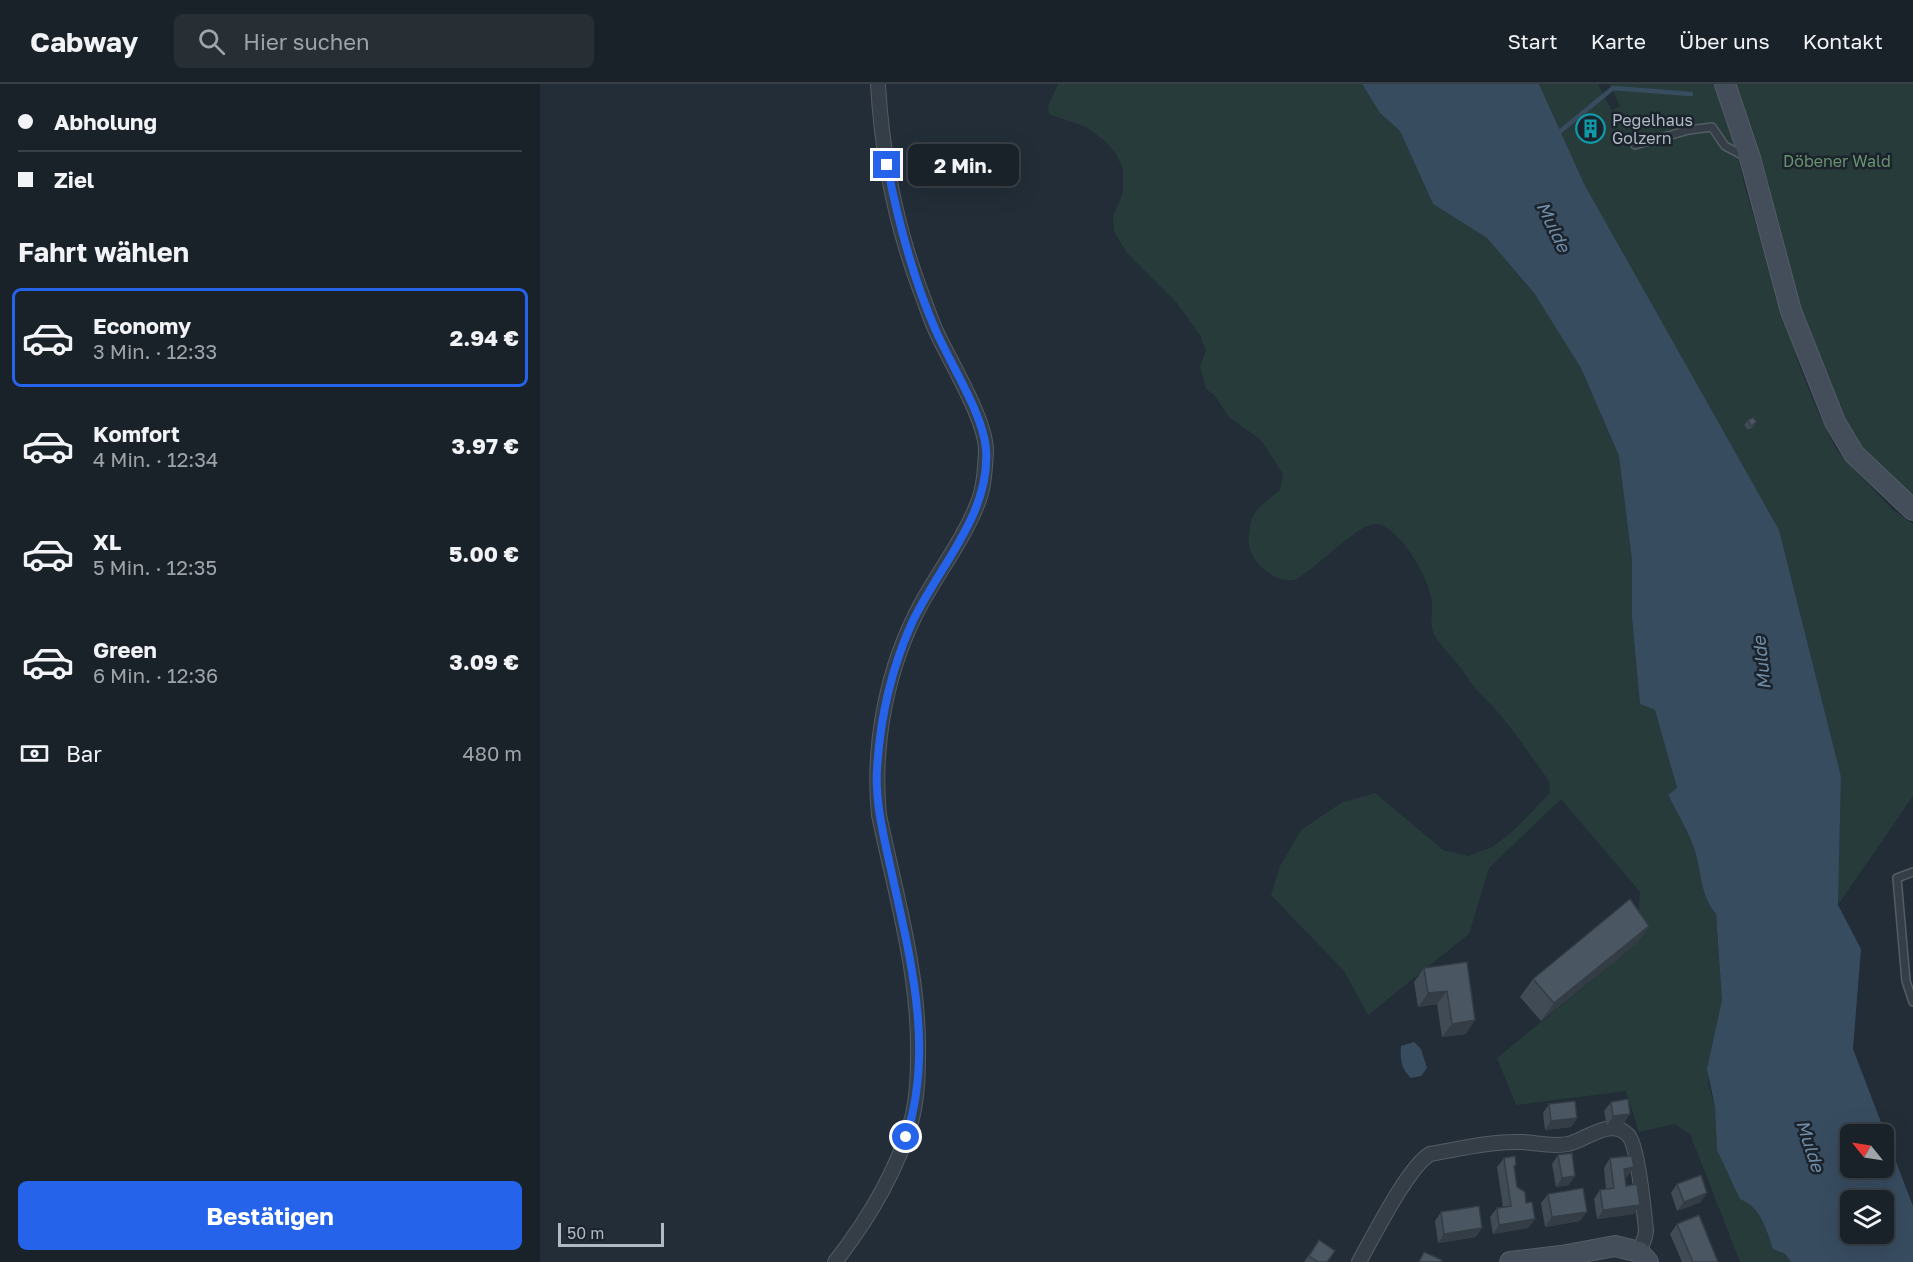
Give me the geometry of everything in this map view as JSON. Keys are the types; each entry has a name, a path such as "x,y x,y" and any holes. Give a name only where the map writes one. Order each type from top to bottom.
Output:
{"main road":[{"path":"1729,94 1750,158 1791,311 1835,422 1854,453 1913,510"},
{"path":"1510,1262 1562,1259 1615,1246 1643,1257"}],"street":[{"path":"835,1262 879,1197 900,1154 912,1120 918,1085 919,1025 913,971 882,826 877,792 877,769 885,711 891,681 910,627 978,504 985,474 986,447 978,420 936,330 912,263 894,200 883,148 878,84"},
{"path":"1359,1262 1407,1179 1420,1160 1430,1154 1521,1142 1545,1146 1567,1144 1602,1130 1614,1128 1628,1134 1634,1147 1646,1230 1643,1257"}],"lane":[{"path":"1635,145 1689,130 1712,127 1725,146 1750,158"},
{"path":"1913,872 1898,878 1905,981 1913,1002"}],"green space":[{"path":"1058,84 1362,84 1380,113 1400,131 1433,204 1487,238 1534,293 1581,368 1619,456 1632,560 1632,618 1640,704 1655,710 1677,788 1668,796 1692,844 1704,892 1716,914 1722,1000 1708,1083 1715,1107 1717,1150 1763,1221 1773,1249 1785,1254 1791,1262 1740,1262 1690,1134 1674,1124 1639,1132 1626,1091 1516,1105 1497,1058 1636,944 1640,892 1561,799 1489,868 1469,934 1368,1015 1344,971 1271,895 1280,866 1301,830 1341,803 1375,793 1443,850 1468,856 1492,847 1512,832 1550,793 1549,781 1507,723 1475,688 1436,638 1432,626 1432,602 1426,581 1404,544 1385,527 1376,524 1358,531 1294,580 1272,575 1255,559 1249,542 1251,521 1259,508 1280,490 1283,474 1261,440 1229,417 1215,396 1206,389 1200,366 1206,351 1200,335 1176,302 1127,253 1114,232 1113,216 1123,193 1123,169 1116,154 1105,141 1086,127 1049,114 1048,106"},
{"path":"1539,84 1598,84 1612,111 1620,106 1609,84 1716,84 1734,136 1745,188 1800,367 1817,410 1836,449 1892,509 1913,524 1913,796 1838,905 1841,777"},
{"name":"Döbener Wald","path":"1734,84 1913,84 1913,500 1864,455 1845,427 1791,291"}],"water":[{"name":"Mulde","path":"1362,84 1539,84 1584,184 1779,530 1841,777 1838,905 1861,949 1853,1049 1882,1124 1840,1124 1840,1178 1894,1178 1894,1156 1913,1206 1913,1262 1791,1262 1785,1254 1773,1249 1762,1219 1753,1207 1740,1199 1717,1150 1715,1107 1707,1069 1722,1000 1716,914 1704,892 1692,844 1668,795 1677,788 1655,710 1640,704 1632,618 1632,560 1619,456 1581,368 1534,293 1487,238 1433,204 1400,131 1380,113"},
{"path":"1414,1042 1421,1049 1427,1068 1421,1076 1411,1078 1402,1063 1401,1046"}],"building":[{"path":"1598,116 1604,124 1590,132 1585,124"},
{"path":"1753,417 1757,422 1751,426 1748,420"},
{"path":"1630,899 1649,926 1554,1003 1533,979"},
{"path":"1467,962 1475,1020 1452,1024 1447,991 1428,993 1424,968"},
{"path":"1628,1099 1630,1114 1613,1116 1611,1102"},
{"path":"1575,1101 1577,1118 1551,1121 1549,1104"},
{"path":"1572,1153 1575,1176 1562,1178 1558,1155"},
{"path":"1515,1156 1517,1187 1525,1192 1526,1203 1532,1202 1535,1219 1499,1225 1497,1208 1511,1206 1504,1158"},
{"path":"1632,1156 1634,1167 1624,1169 1626,1186 1637,1184 1640,1205 1603,1210 1600,1190 1614,1188 1610,1158"},
{"path":"1701,1175 1707,1193 1684,1202 1677,1184"},
{"path":"1583,1188 1587,1212 1552,1217 1548,1194"},
{"path":"1479,1206 1482,1228 1444,1234 1441,1212"},
{"path":"1699,1215 1718,1262 1693,1262 1677,1224"},
{"path":"1319,1240 1335,1251 1327,1262 1318,1262 1309,1256"},
{"path":"1424,1252 1442,1260 1441,1262 1419,1262"}],"waterway":[{"path":"1557,134 1613,88 1691,94"}],"place":[{"name":"Pegelhaus Golzern","path":"1591,129"}],"route":[{"path":"887,165 894,200 920,290 978,420 986,447 985,474 978,504 921,604 900,653 885,711 877,769 879,815 913,971 919,1025 918,1085 912,1120 906,1137"}]}
